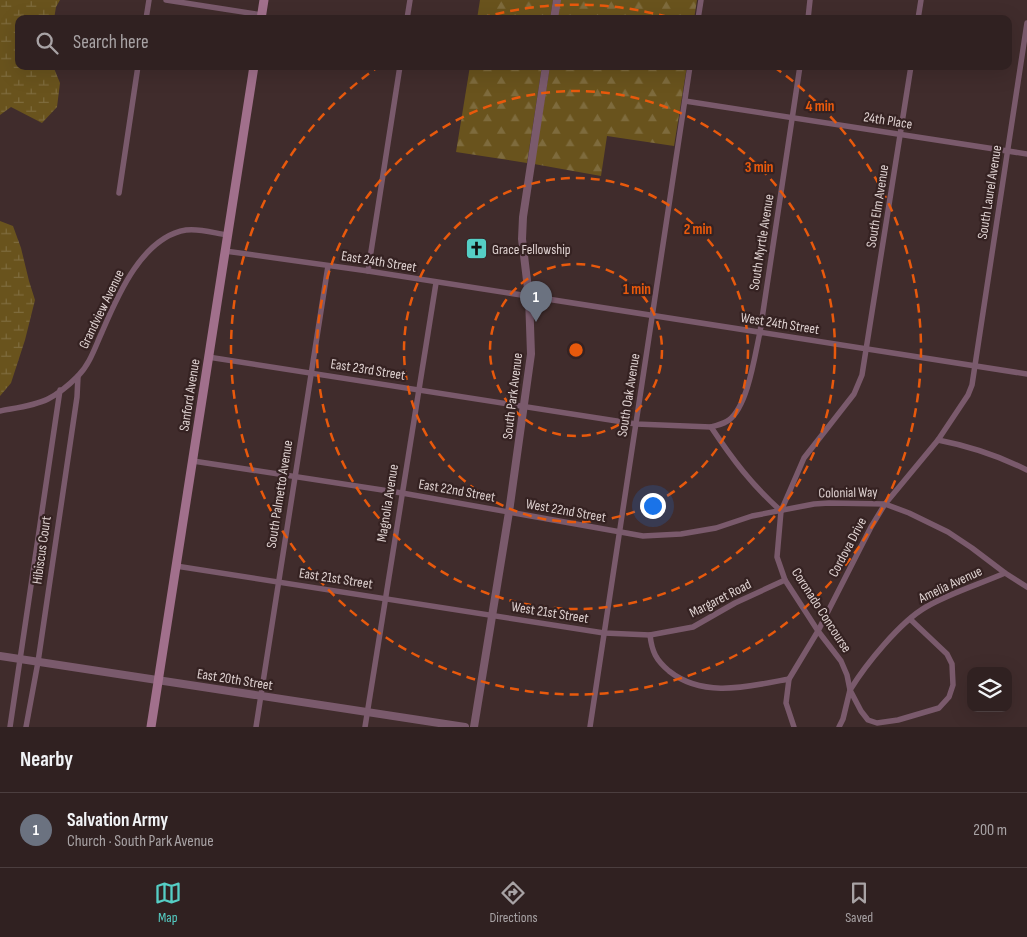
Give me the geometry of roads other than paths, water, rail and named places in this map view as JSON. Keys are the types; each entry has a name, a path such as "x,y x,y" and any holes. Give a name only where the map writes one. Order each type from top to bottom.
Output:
{"main road":[{"path":"261,15 264,0"},
{"name":"Sanford Avenue","path":"152,727 253,70"}],"street":[{"path":"147,15 149,0"},
{"path":"166,0 250,15"},
{"path":"408,15 410,0"},
{"path":"554,15 556,0"},
{"path":"699,15 701,0"},
{"path":"808,15 810,0"},
{"path":"919,15 921,0"},
{"name":"South Laurel Avenue","path":"975,365 1027,23"},
{"path":"119,193 137,70"},
{"path":"368,271 399,70"},
{"name":"South Park Avenue","path":"474,727 509,512 531,354 529,297 522,238 523,217 545,70"},
{"name":"South Oak Avenue","path":"590,727 689,70"},
{"name":"South Myrtle Avenue","path":"710,427 730,420 744,396 751,373 760,332 799,70"},
{"name":"South Elm Avenue","path":"868,349 910,70"},
{"name":"24th Place","path":"685,101 1027,154"},
{"name":"Grandview Avenue","path":"0,411 48,399 78,376 90,358 118,295 130,274 152,248 164,239 186,230 227,235"},
{"name":"East 24th Street","path":"225,251 368,271 529,297"},
{"name":"South Palmetto Avenue","path":"256,727 328,266"},
{"name":"Magnolia Avenue","path":"364,727 436,283"},
{"name":"West 24th Street","path":"529,297 1027,374"},
{"name":"Coronado Concourse","path":"839,727 843,719 850,690 847,674 841,661 818,631 785,580 777,557 781,511 804,458 854,394 862,374 868,349"},
{"name":"East 23rd Street","path":"208,357 636,424 710,427"},
{"name":"Cordova Drive","path":"794,727 786,703 789,679 818,631 863,540 885,504 938,440 968,394 972,385 975,365"},
{"name":"Hibiscus Court","path":"26,727 38,662 77,397 78,376"},
{"name":"Hibiscus Court","path":"10,727 60,390"},
{"path":"710,427 736,465 758,490 781,511"},
{"path":"938,440 979,450 1012,462 1027,470"},
{"name":"East 22nd Street","path":"193,461 402,493 509,512"},
{"name":"Colonial Way","path":"619,531 643,536 681,534 716,528 752,516 814,504 885,504 910,513 948,532 1005,573 1027,586"},
{"name":"West 22nd Street","path":"509,512 619,531"},
{"name":"East 21st Street","path":"176,566 492,615"},
{"name":"Amelia Avenue","path":"850,690 877,653 910,619 932,604 1005,573"},
{"name":"Margaret Road","path":"604,633 650,635 693,627 736,603 785,580"},
{"name":"West 21st Street","path":"492,615 604,633"},
{"path":"850,690 868,720 877,723 898,720 939,708 949,697 953,685 952,664 947,654 910,619"},
{"path":"650,635 651,649 654,657 671,673 695,685 731,689 789,679"},
{"name":"East 20th Street","path":"0,656 466,727"}],"place":[{"name":"Grace Fellowship","path":"476,249"},
{"name":"Salvation Army","path":"536,322"}]}
